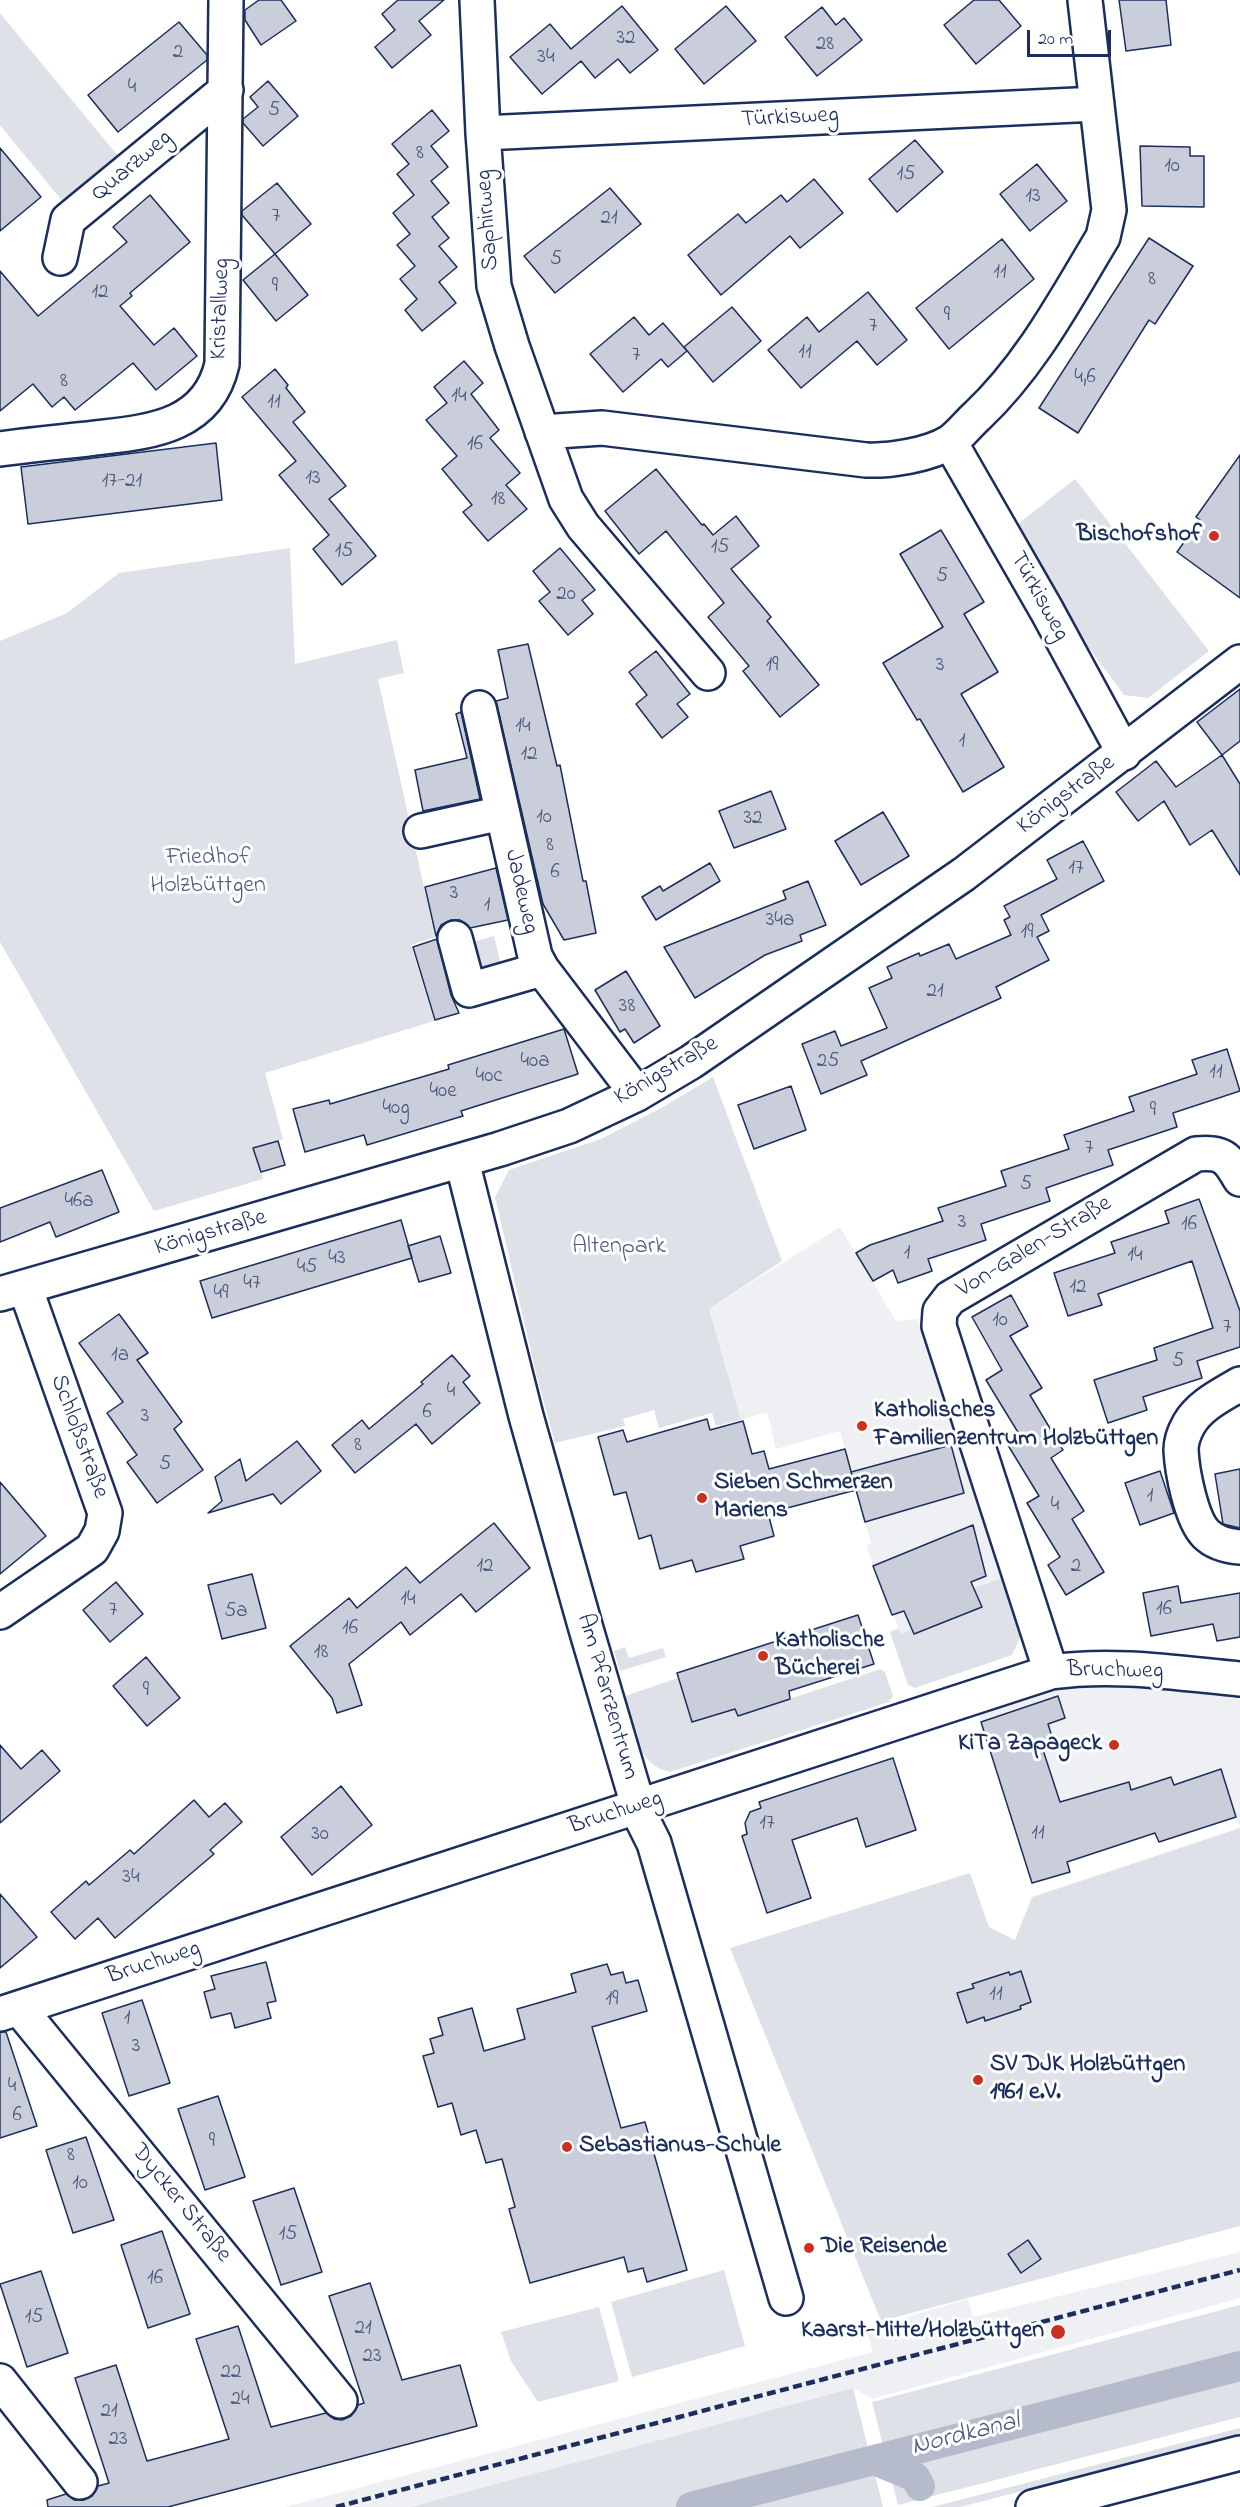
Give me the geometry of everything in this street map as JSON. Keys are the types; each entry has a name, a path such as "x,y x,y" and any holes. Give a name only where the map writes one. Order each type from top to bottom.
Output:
{"street":[{"name":"Kristallweg","path":"0,449 152,431 184,417 199,405 215,384 222,364 226,0"},
{"name":"Saphirweg","path":"477,0 483,133 494,286 542,432 566,499 583,526 708,673"},
{"path":"542,432 602,428 866,460 908,457 950,442 997,398 1026,362 1103,237 1109,210 1085,0"},
{"name":"Quarzweg","path":"60,258 68,220 226,90"},
{"name":"Türkisweg","path":"483,133 1097,104"},
{"name":"Türkisweg","path":"950,442 1047,611 1124,753"},
{"name":"Königstraße","path":"12,1291 462,1161 569,1126 637,1094 691,1062 934,894 1124,753 1240,662"},
{"name":"Jadeweg","path":"478,708 531,942 542,969 637,1094"},
{"path":"421,831 502,813"},
{"path":"455,938 469,990 542,969"},
{"name":"Von-Galen-Straße","path":"1052,1672 939,1326 940,1311 950,1298 1196,1154 1215,1153 1231,1164 1240,1179"},
{"name":"Am Pfarrzentrum","path":"462,1161 526,1416 638,1806 654,1843 786,2298"},
{"name":"Schloßstraße","path":"0,1612 92,1550 102,1531 105,1512 12,1291"},
{"path":"1240,1384 1198,1412 1184,1436 1181,1450 1192,1511 1199,1525 1218,1542 1240,1548"},
{"name":"Bruchweg","path":"10,2011 1052,1672 1108,1668 1240,1679"},
{"name":"Dycker Straße","path":"10,2011 340,2401"},
{"path":"0,2381 80,2482"},
{"path":"1033,2507 1240,2453"}],"shaded area":[{"name":"Katholisches Familienzentrum Holzbüttgen","path":"840,1227 896,1321 918,1319 1003,1578 975,1588 982,1607 914,1634 901,1634 873,1566 866,1545 871,1544 840,1431 776,1449 767,1412 741,1420 709,1309"},
{"name":"KiTa Zapageck","path":"1111,1683 1230,1693 1240,1699 1240,1828 1221,1769 1174,1785 1170,1777 1131,1790 1129,1782 1050,1807 1001,1782 978,1712 1052,1689"},
{"path":"1240,2252 1240,2298 872,2399 853,2388 410,2507 285,2507 873,2352 866,2329 968,2299 973,2317"}],"green space":[{"path":"0,13 118,156 63,202 0,125"},
{"path":"1075,479 1209,651 1148,698 1124,695 1077,632 1018,524"},
{"name":"Friedhof Holzbüttgen","path":"290,548 295,664 397,640 404,673 378,679 435,937 411,945 434,1021 265,1073 283,1139 254,1148 263,1179 154,1211 0,942 0,641 67,613 119,573"},
{"path":"494,936 501,964 481,970 469,943"},
{"name":"Altenpark","path":"713,1077 782,1261 709,1309 741,1420 716,1426 712,1413 659,1428 654,1410 623,1419 625,1426 555,1443 536,1373 495,1197 509,1170 601,1139 663,1107"},
{"path":"1003,1578 1022,1633 1012,1655 915,1688 908,1685 890,1632 899,1628 901,1634 912,1630 915,1634 982,1607 974,1588"},
{"path":"625,1647 629,1658 663,1648 666,1657 620,1671 614,1651"},
{"path":"880,1669 885,1672 893,1696 889,1702 670,1772 658,1768 642,1753 625,1696 678,1678 693,1722 735,1709 738,1716"},
{"name":"SV DJK Holzbüttgen 1961 e.V.","path":"1240,1828 1240,2226 881,2321 730,1948 970,1873 989,1927 1015,1940 1032,1897"},
{"path":"724,2270 745,2346 632,2377 611,2302"},
{"path":"1240,2305 1240,2417 898,2505 872,2402"},
{"path":"599,2307 619,2381 538,2402 511,2361 501,2332"},
{"path":"853,2388 883,2507 410,2507"},
{"path":"1240,2428 1240,2435 960,2507 932,2507"}],"building":[{"path":"259,0 281,0 296,21 261,45 245,20 245,10"},
{"path":"398,0 444,0 419,21 431,35 392,68 375,47 395,30 382,14"},
{"path":"974,0 999,0 1021,26 976,64 944,25"},
{"path":"1119,0 1166,0 1171,45 1126,51"},
{"path":"622,6 658,50 630,73 618,59 595,78 581,61 542,94 510,57 550,24 571,49"},
{"path":"726,6 756,41 704,84 675,49"},
{"path":"822,7 836,25 844,18 862,40 817,76 785,37"},
{"path":"179,22 207,55 207,60 118,132 88,95"},
{"path":"268,81 298,116 263,146 243,123 243,119 258,107 250,97"},
{"path":"432,110 449,131 431,146 448,167 431,181 449,203 432,217 449,238 439,246 457,267 439,282 456,303 422,331 405,310 417,299 400,279 415,266 397,245 410,234 393,213 414,195 397,174 409,164 392,144"},
{"path":"915,140 943,172 897,212 869,179"},
{"path":"1140,146 1190,147 1190,156 1204,156 1204,207 1142,206"},
{"path":"0,148 41,197 0,231"},
{"path":"1037,164 1067,201 1030,231 1000,194"},
{"path":"814,179 843,213 800,248 790,236 721,295 688,255 738,214 746,223 781,195 787,202"},
{"path":"277,183 311,224 275,254 242,215 242,211"},
{"path":"610,188 641,224 555,293 524,256"},
{"path":"150,195 190,242 130,293 132,296 120,306 154,345 174,328 197,356 156,390 133,363 75,410 64,397 52,407 33,384 0,411 0,271 38,316 127,242 113,227"},
{"path":"1149,238 1193,266 1155,324 1149,320 1078,433 1039,408"},
{"path":"1002,239 1034,279 949,349 916,308"},
{"path":"275,254 308,295 276,321 243,280"},
{"path":"868,292 907,340 877,365 857,341 801,388 768,350 807,317 819,332"},
{"path":"732,307 761,341 713,382 684,347"},
{"path":"634,317 649,335 663,323 687,351 668,367 661,359 623,392 590,354"},
{"path":"464,361 483,383 471,394 499,430 490,438 520,473 506,485 527,509 488,541 463,512 472,505 442,469 457,456 426,420 447,403 434,387"},
{"path":"275,369 288,385 286,388 305,412 293,422 346,486 329,499 376,556 342,585 313,549 329,535 279,475 296,461 242,397"},
{"path":"216,443 222,500 28,524 21,467"},
{"name":"Bischofshof","path":"1240,455 1240,598 1177,552 1200,520 1196,517"},
{"path":"656,469 713,535 736,516 759,546 731,569 771,617 767,621 819,685 780,717 743,671 749,666 708,617 724,603 666,531 639,554 605,511"},
{"path":"941,530 984,602 964,614 998,672 961,694 1004,767 963,792 920,719 917,720 883,663 943,627 900,554"},
{"path":"560,548 595,590 582,600 593,614 568,635 539,601 550,592 533,571"},
{"path":"528,644 557,766 560,765 583,881 586,881 596,933 564,940 543,904 496,701 508,698 498,650"},
{"path":"656,651 690,694 677,704 688,717 662,738 636,704 647,695 629,672"},
{"path":"1240,689 1240,741 1222,755 1197,722"},
{"path":"461,712 480,799 423,811 415,770 467,758 456,714"},
{"path":"1222,755 1240,784 1240,875 1212,830 1190,845 1164,801 1138,821 1116,792 1156,761 1176,787"},
{"path":"771,791 786,829 734,848 719,811"},
{"path":"883,812 909,856 861,885 835,841"},
{"path":"1083,841 1104,881 1041,915 1049,931 1037,937 1049,960 996,987 1001,998 861,1061 867,1075 821,1094 802,1044 835,1031 841,1046 887,1028 869,988 892,978 887,967 919,953 920,956 949,944 956,959 1011,935 1004,920 1010,917 1004,906 1057,879 1047,860"},
{"path":"710,863 720,881 656,920 642,897 660,886 663,891"},
{"path":"496,868 508,920 470,928 460,920 451,920 441,925 436,936 425,887"},
{"path":"808,881 826,925 800,935 802,941 765,955 695,998 664,947 786,899 783,891"},
{"path":"437,939 451,995 459,1013 435,1020 413,947"},
{"path":"626,971 660,1026 634,1043 625,1029 620,1032 595,990"},
{"path":"564,1029 578,1074 461,1111 463,1116 367,1145 364,1135 305,1152 293,1109 329,1100 330,1104 449,1069 448,1065"},
{"path":"1227,1049 1240,1091 1173,1113 1177,1127 1108,1150 1113,1165 1046,1188 1050,1201 981,1224 986,1240 928,1259 932,1271 898,1283 893,1270 873,1281 856,1253 870,1245 943,1221 938,1208 1006,1186 1001,1171 1069,1149 1064,1135 1134,1111 1129,1097 1197,1074 1192,1060"},
{"path":"791,1086 806,1130 754,1149 738,1105"},
{"path":"278,1141 285,1165 261,1172 253,1148"},
{"path":"102,1170 119,1212 56,1237 50,1222 0,1242 0,1208"},
{"path":"1199,1199 1240,1311 1240,1347 1197,1361 1202,1378 1143,1397 1147,1410 1108,1423 1094,1380 1157,1360 1154,1348 1213,1328 1192,1261 1098,1294 1102,1305 1068,1316 1054,1273 1115,1253 1111,1242 1169,1223 1165,1211"},
{"path":"401,1220 412,1258 212,1318 200,1281"},
{"path":"440,1236 451,1273 419,1282 408,1246"},
{"path":"1011,1295 1028,1326 1010,1336 1042,1388 1030,1395 1063,1450 1051,1458 1084,1511 1072,1519 1104,1572 1066,1595 1048,1565 1060,1557 1027,1503 1039,1496 1006,1442 1019,1434 986,1380 1002,1370 972,1317"},
{"path":"119,1314 148,1353 137,1360 182,1422 174,1429 203,1470 157,1503 127,1462 137,1455 107,1413 123,1402 79,1343"},
{"path":"452,1355 470,1376 463,1382 480,1403 432,1444 416,1424 355,1473 332,1445 362,1420 369,1429 423,1384 421,1382"},
{"name":"Sieben Schmerzen Mariens","path":"707,1419 710,1430 743,1421 752,1454 764,1451 769,1469 845,1449 856,1490 768,1513 774,1536 740,1546 744,1559 696,1572 692,1560 660,1569 651,1535 639,1539 626,1492 614,1495 598,1437 623,1430 627,1442"},
{"path":"297,1441 321,1471 281,1504 273,1494 208,1513 222,1501 215,1477 240,1459 246,1481"},
{"path":"951,1445 964,1493 865,1522 851,1472"},
{"path":"1240,1469 1240,1528 1223,1524 1215,1474"},
{"path":"1160,1471 1174,1513 1140,1525 1125,1483"},
{"path":"0,1482 46,1536 0,1574"},
{"path":"494,1523 530,1568 476,1612 461,1594 410,1635 401,1622 349,1664 362,1705 337,1713 332,1698 290,1646 349,1598 357,1608 406,1567 420,1583"},
{"path":"973,1525 986,1576 971,1582 982,1607 914,1634 904,1611 892,1615 873,1566"},
{"path":"252,1574 266,1628 222,1639 208,1585"},
{"path":"116,1582 143,1614 110,1642 83,1610"},
{"path":"1178,1586 1181,1603 1240,1593 1240,1637 1217,1641 1213,1624 1151,1636 1143,1593"},
{"path":"858,1615 874,1664 789,1691 790,1699 738,1716 735,1709 692,1722 677,1673"},
{"path":"146,1657 180,1698 147,1726 113,1686"},
{"path":"1058,1696 1065,1718 1048,1724 1053,1740 1041,1744 1060,1802 1129,1782 1131,1790 1171,1777 1174,1785 1221,1769 1236,1817 1159,1842 1155,1833 1067,1862 1070,1872 1032,1883 981,1722"},
{"path":"0,1745 21,1769 42,1750 60,1771 0,1823"},
{"path":"893,1758 916,1830 866,1847 857,1818 792,1840 811,1898 767,1913 742,1836 747,1834 745,1823 750,1812 761,1808 759,1802"},
{"path":"341,1786 372,1825 312,1875 281,1837"},
{"path":"194,1800 209,1817 225,1803 242,1822 210,1850 214,1854 115,1938 98,1918 75,1939 51,1912 86,1881 89,1885 130,1850 134,1854"},
{"path":"0,1894 37,1937 0,1968"},
{"path":"266,1962 276,2001 267,2003 271,2018 235,2028 231,2013 211,2018 204,1992 215,1989 211,1976"},
{"name":"Sebastianus-Schule","path":"607,1964 611,1975 623,1972 626,1983 638,1980 647,2011 592,2027 621,2128 645,2122 687,2270 647,2282 643,2268 628,2272 624,2257 530,2283 509,2209 515,2207 502,2159 486,2163 476,2130 461,2135 452,2103 438,2107 423,2056 434,2053 430,2039 443,2035 438,2018 472,2008 484,2051 525,2039 517,2009 576,1992 571,1974"},
{"path":"1021,1971 1031,2002 1020,2006 1021,2009 985,2021 984,2017 967,2023 957,1993 974,1988 972,1984 1009,1972 1010,1975"},
{"path":"142,2000 170,2083 129,2096 102,2013"},
{"path":"0,2032 6,2032 37,2126 0,2138"},
{"path":"218,2096 245,2177 205,2190 178,2109"},
{"path":"86,2137 114,2220 73,2233 46,2150"},
{"path":"294,2188 322,2272 281,2285 253,2201"},
{"path":"162,2231 190,2314 148,2328 121,2245"},
{"path":"1028,2240 1041,2259 1021,2273 1008,2254"},
{"path":"41,2271 68,2353 27,2367 0,2284"},
{"path":"370,2283 402,2380 460,2365 477,2426 168,2507 48,2507 47,2500 66,2494 74,2500 83,2500 92,2496 98,2486 109,2483 75,2378 116,2365 147,2461 229,2439 196,2339 238,2326 271,2427 326,2413 334,2419 342,2420 351,2416 358,2405 364,2403 329,2296"}],"waterway":[{"name":"Nordkanal","path":"691,2507 1240,2366"},
{"path":"874,2460 915,2477 920,2486"}],"railway":[{"path":"336,2507 1240,2270"}],"place":[{"name":"Bischofshof","path":"1214,536"},
{"name":"Katholisches Familienzentrum Holzbüttgen","path":"862,1426"},
{"name":"Sieben Schmerzen Mariens","path":"702,1498"},
{"name":"Katholische Bücherei","path":"763,1656"},
{"name":"KiTa Zapageck","path":"1114,1745"},
{"name":"SV DJK Holzbüttgen 1961 e.V.","path":"978,2080"},
{"name":"Sebastianus-Schule","path":"567,2147"},
{"name":"Die Reisende","path":"809,2248"},
{"name":"Kaarst-Mitte/Holzbüttgen","path":"1058,2332"}]}
